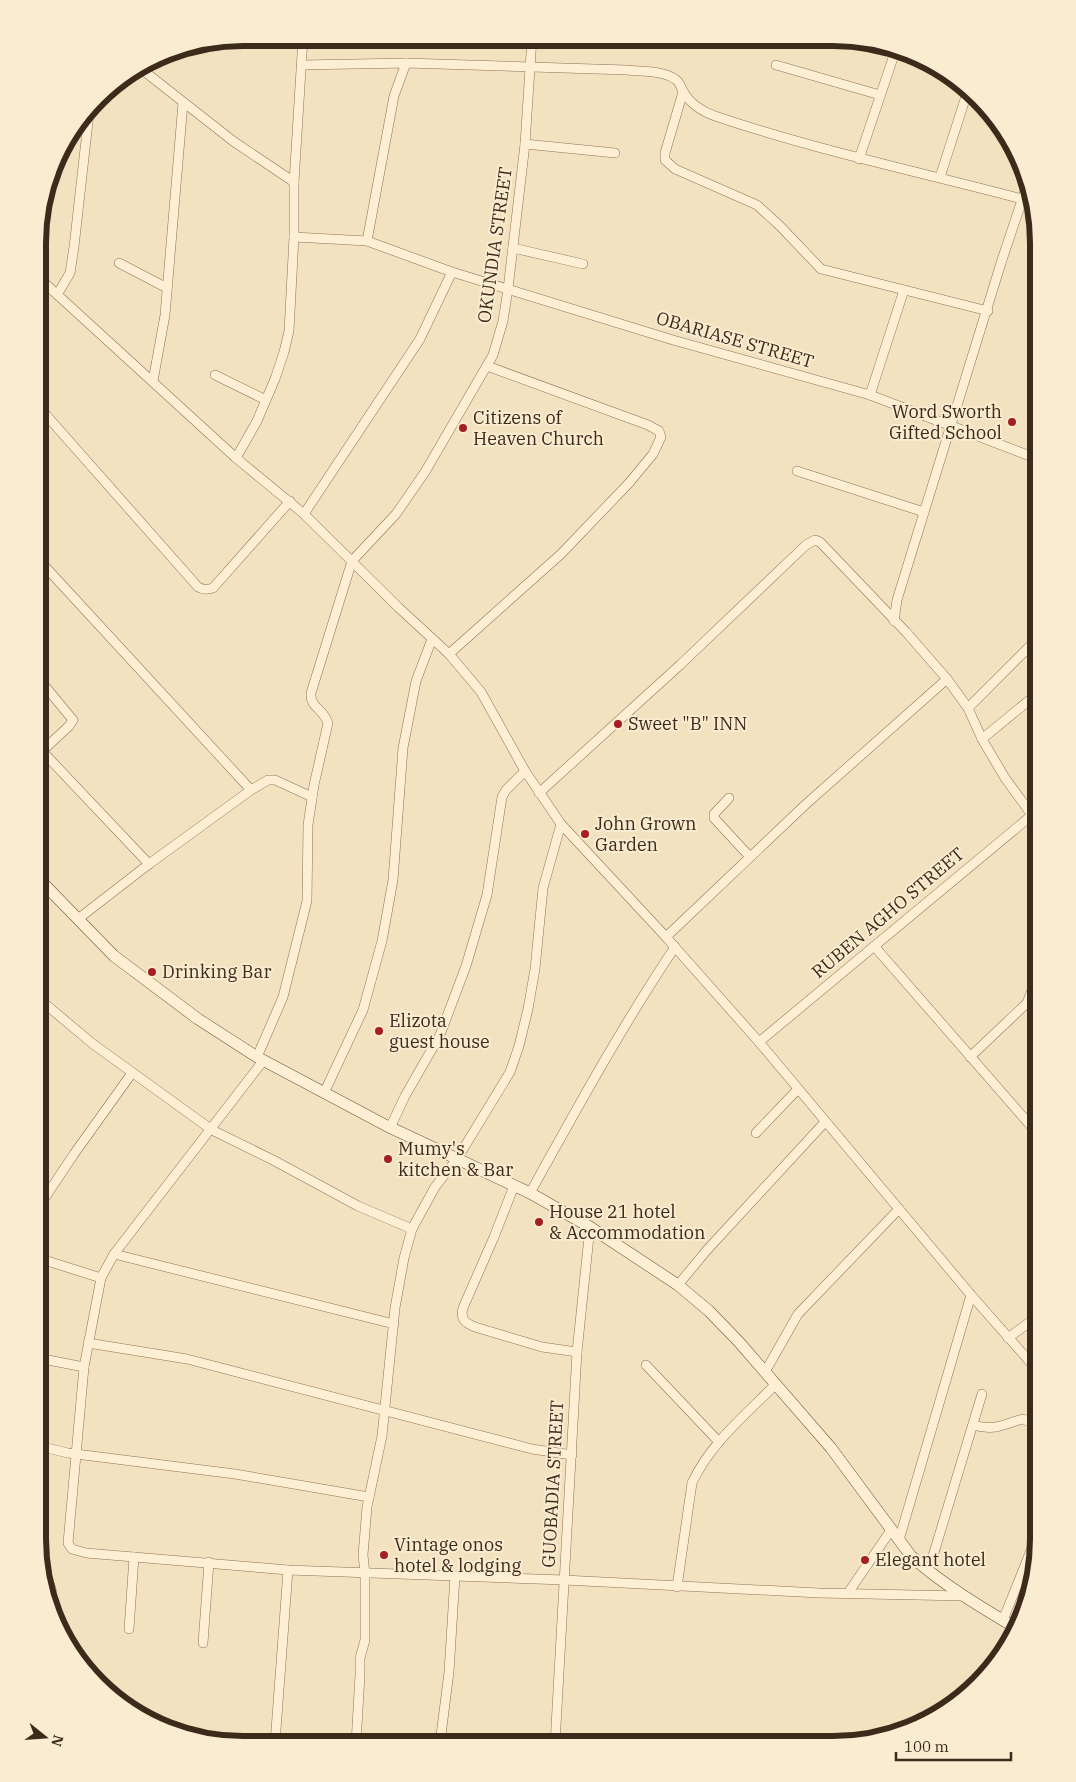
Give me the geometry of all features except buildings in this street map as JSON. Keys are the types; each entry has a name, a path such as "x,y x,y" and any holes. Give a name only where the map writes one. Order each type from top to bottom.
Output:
{"street":[{"path":"236,458 257,421 266,400 284,352 289,331 294,237 294,182 303,46"},
{"name":"OKUNDIA STREET","path":"352,562 396,514 426,472 493,355 503,321 508,289 525,144 531,46"},
{"path":"859,159 894,56"},
{"path":"302,65 406,63 627,70 660,73 674,78 681,84 683,92 705,113 768,134 859,159 940,177 1022,199"},
{"path":"366,241 394,96 406,63"},
{"path":"776,65 880,95"},
{"path":"146,73 183,104 233,141 294,182"},
{"path":"683,92 665,153 665,160 674,169 757,205 821,269 988,311"},
{"path":"940,177 966,98"},
{"path":"153,381 165,315 183,104"},
{"path":"57,295 70,273 88,122"},
{"path":"525,144 614,153"},
{"path":"894,622 897,600 1024,195"},
{"name":"OBARIASE STREET","path":"294,237 366,241 452,272 673,340 870,395 1030,456"},
{"path":"513,248 583,264"},
{"path":"118,263 167,288"},
{"path":"304,514 420,339 452,272"},
{"path":"46,285 236,458 290,501 449,654 481,692 525,771 561,824 666,937 759,1042 1030,1362"},
{"path":"870,395 904,290"},
{"path":"449,654 560,554 629,483 653,454 662,437 659,431 648,425 487,366"},
{"path":"215,374 266,400"},
{"path":"46,414 191,580 201,589 208,590 213,588 290,501"},
{"path":"797,471 924,512"},
{"path":"539,793 680,665 811,541 815,540 820,542 894,622 906,632 947,679 968,708 982,739 1005,778 1030,807"},
{"path":"352,562 311,693 310,700 321,710 328,723 308,825 307,901 283,997 260,1059 212,1130 114,1254 101,1278 84,1367 68,1543 72,1549 86,1553 288,1570 564,1580 677,1587 964,1596"},
{"path":"46,568 251,790"},
{"path":"324,1093 363,1010 382,941 393,880 403,748 416,681 432,639"},
{"path":"968,708 1030,646"},
{"path":"666,937 805,804 947,679"},
{"path":"46,687 73,720 70,726 46,747"},
{"path":"982,739 1030,700"},
{"path":"46,758 149,864"},
{"path":"390,1128 405,1096 440,1035 466,966 487,895 502,797 506,790 525,771"},
{"path":"78,920 149,864 251,790 268,780 275,780 312,797"},
{"path":"729,798 714,814 714,818 750,857"},
{"name":"RUBEN AGHO STREET","path":"759,1042 1030,817"},
{"path":"356,1736 360,1658 365,1640 365,1574 363,1555 369,1497 385,1411 394,1324 404,1258 412,1229 435,1187 457,1159 510,1072 519,1046 528,1009 535,969 543,888 561,824"},
{"path":"46,886 114,956 198,1019 260,1059 390,1128 530,1193 590,1227 678,1285 709,1311 739,1342 831,1448 911,1556 924,1568 964,1596 1010,1624"},
{"path":"874,946 1030,1125"},
{"path":"530,1193 656,974 675,947"},
{"path":"970,1057 1027,1003 1030,996"},
{"path":"46,1005 93,1044 212,1130 273,1160 358,1206 412,1229"},
{"path":"46,1196 132,1073"},
{"path":"756,1133 798,1089"},
{"path":"678,1285 707,1250 825,1122"},
{"path":"514,1186 463,1308 463,1319 466,1324 542,1347 577,1352"},
{"path":"765,1372 798,1314 899,1209"},
{"name":"GUOBADIA STREET","path":"555,1736 577,1352 590,1227"},
{"path":"114,1254 394,1324"},
{"path":"46,1261 101,1278"},
{"path":"899,1540 971,1294"},
{"path":"1008,1338 1030,1322"},
{"path":"88,1343 187,1359 532,1449 572,1455"},
{"path":"46,1360 84,1367"},
{"path":"646,1365 719,1442"},
{"path":"677,1587 692,1483 696,1474 719,1442 775,1384"},
{"path":"933,1556 982,1394"},
{"path":"973,1424 987,1428 996,1428 1023,1419 1030,1422"},
{"path":"46,1448 76,1454 235,1474 369,1497"},
{"path":"848,1593 891,1530"},
{"path":"129,1629 134,1557"},
{"path":"1004,1620 1029,1557"},
{"path":"203,1643 209,1562"},
{"path":"276,1736 288,1570"},
{"path":"441,1736 449,1672 455,1576"}],"place":[{"name":"Word Sworth Gifted School","path":"1012,422"},
{"name":"Citizens of Heaven Church","path":"463,428"},
{"name":"Sweet \"B\" INN","path":"618,724"},
{"name":"John Grown Garden","path":"585,834"},
{"name":"Drinking Bar","path":"152,972"},
{"name":"Elizota guest house","path":"379,1031"},
{"name":"Mumy's kitchen & Bar","path":"388,1159"},
{"name":"House 21 hotel & Accommodation","path":"539,1222"},
{"name":"Vintage onos hotel & lodging","path":"384,1555"},
{"name":"Elegant hotel","path":"865,1560"}]}
